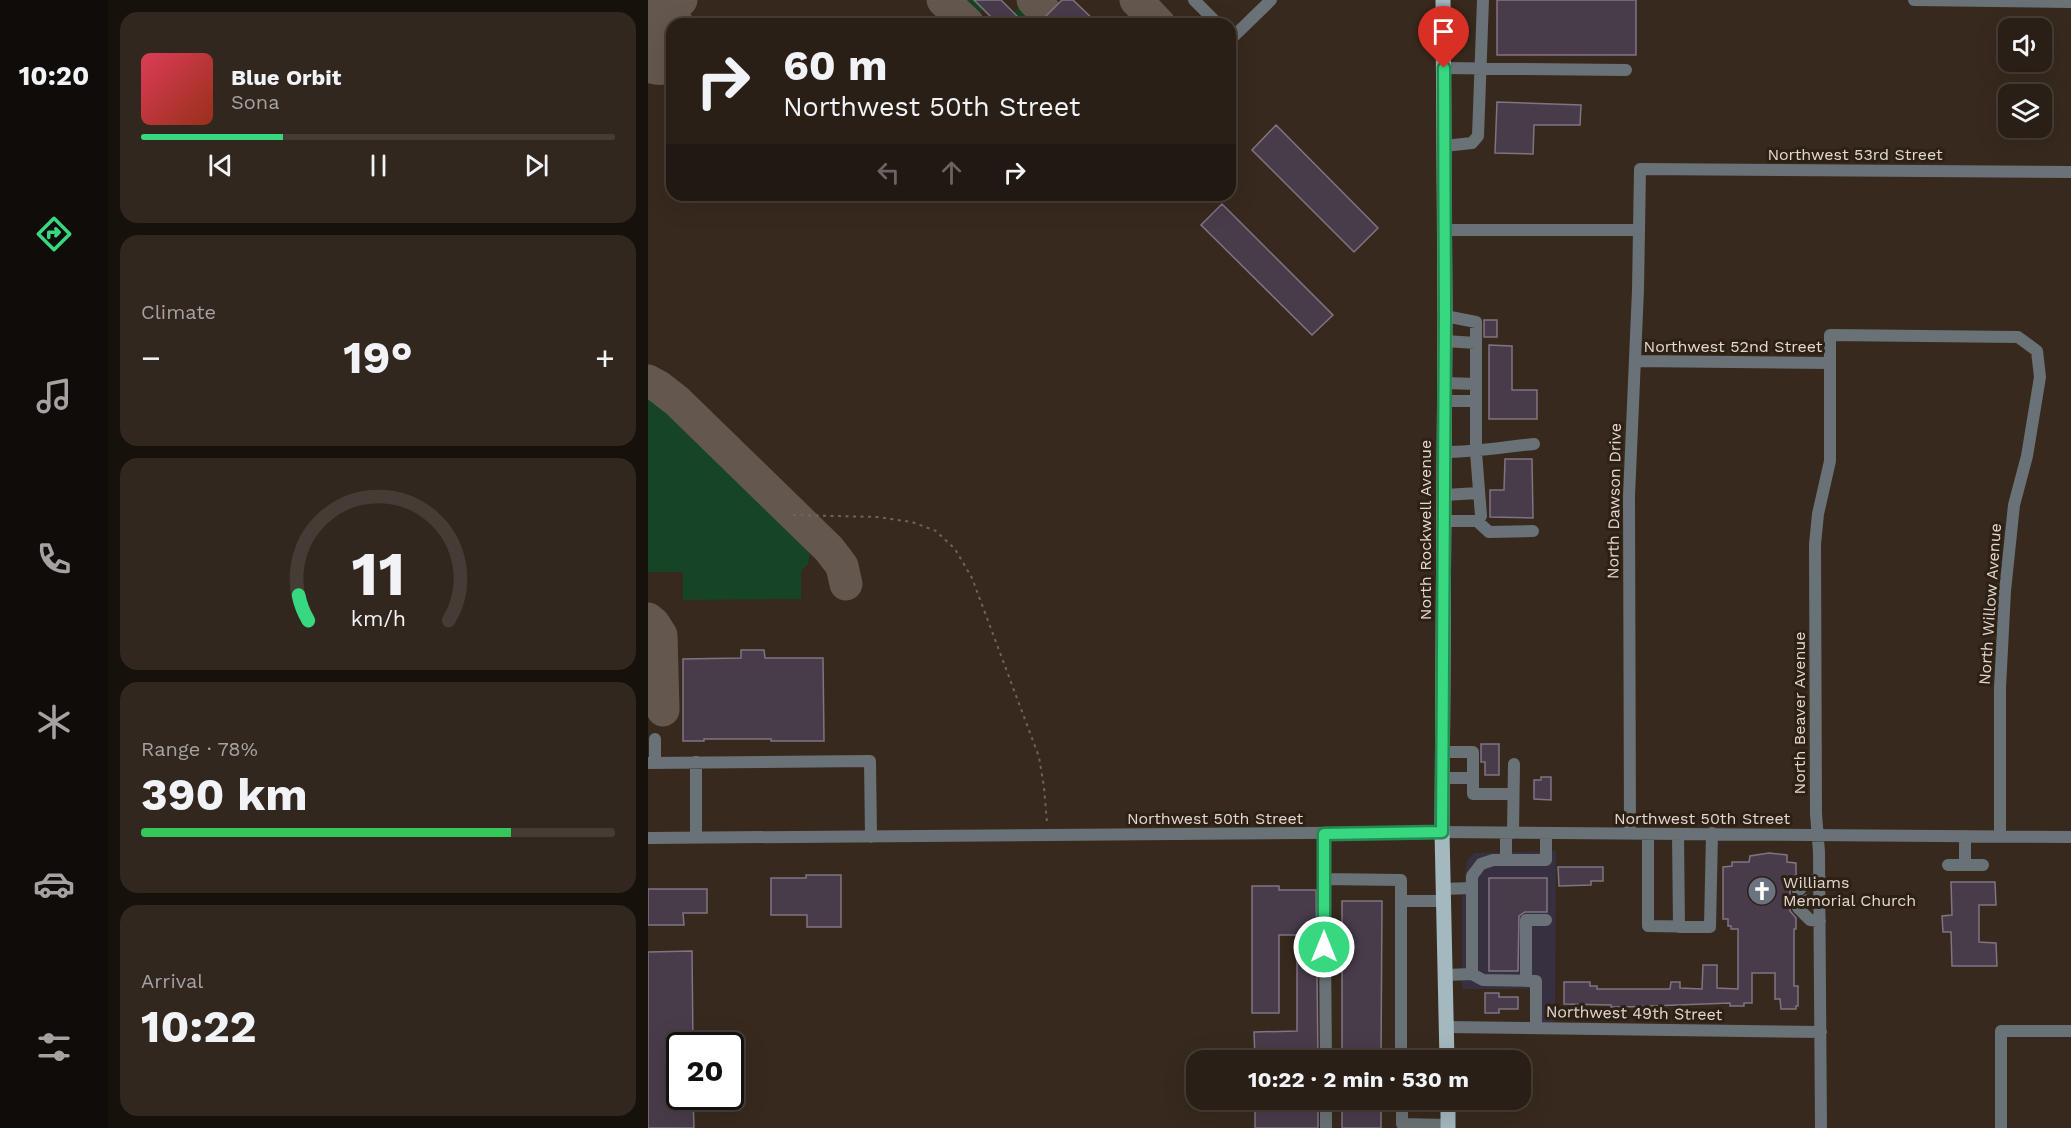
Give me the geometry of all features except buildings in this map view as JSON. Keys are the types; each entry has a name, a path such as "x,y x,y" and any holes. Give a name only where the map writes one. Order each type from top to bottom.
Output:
{"main road":[{"name":"North Rockwell Avenue","path":"1443,0 1445,383 1442,832 1447,1050"},
{"path":"1448,1110 1448,1126"}],"street":[{"path":"1194,0 1212,18"},
{"path":"1236,34 1271,0"},
{"path":"1444,146 1472,143 1478,136 1483,0"},
{"path":"1914,0 2071,2"},
{"path":"1444,68 1626,70"},
{"name":"Northwest 53rd Street","path":"1640,169 2071,172"},
{"name":"North Dawson Drive","path":"1630,834 1629,496 1639,257 1640,169"},
{"path":"1445,230 1638,230"},
{"path":"1445,316 1476,322 1476,452 1481,516 1477,521"},
{"name":"Northwest 52nd Street","path":"1830,335 2018,337 2037,351 2040,377"},
{"name":"North Beaver Avenue","path":"1821,1128 1815,544 1818,514 1830,461 1830,335"},
{"path":"1445,341 1476,343"},
{"name":"Northwest 52nd Street","path":"1635,361 1830,363"},
{"name":"North Willow Avenue","path":"2000,837 2000,688 2005,591 2014,505 2027,456 2040,377"},
{"path":"1445,383 1476,384"},
{"path":"1444,401 1476,401"},
{"path":"1444,452 1476,452 1491,448 1534,444"},
{"path":"1444,495 1479,493"},
{"path":"1443,521 1477,521 1489,532 1533,531"},
{"path":"655,739 652,763 870,761 871,837"},
{"path":"1442,752 1473,752 1473,794 1514,794"},
{"path":"696,762 696,838"},
{"path":"1506,860 1514,794 1514,764"},
{"path":"1442,778 1473,778"},
{"name":"Northwest 50th Street","path":"648,838 1442,832 2071,837"},
{"path":"1472,974 1472,876 1481,864 1493,860 1546,860 1546,833"},
{"path":"1648,834 1648,926 1710,927 1712,833"},
{"path":"1324,834 1326,1050"},
{"path":"1678,834 1679,927"},
{"path":"1965,836 1965,865"},
{"path":"1948,865 1983,865"},
{"path":"1324,879 1401,880 1401,1050"},
{"path":"1798,891 1809,880 1820,879"},
{"path":"1401,901 1472,888"},
{"path":"1798,908 1810,920 1820,921"},
{"path":"1526,981 1526,920 1546,920"},
{"path":"1446,975 1472,974 1483,980 1536,981 1536,1029"},
{"name":"Northwest 49th Street","path":"1447,1028 1821,1032"},
{"path":"2001,1128 2001,1031 2071,1031"},
{"path":"1326,1110 1326,1128"},
{"path":"1402,1110 1402,1124 1448,1126"}],"path":[{"path":"793,515 877,517 912,522 936,531 955,549 972,578 1039,757 1044,787 1047,836"}],"shaded area":[{"path":"1556,851 1555,1022 1531,1022 1530,989 1462,989 1462,901 1467,861 1474,853"}],"green space":[{"path":"959,0 974,0 983,9 977,15 968,15 959,6"},
{"path":"1020,6 1029,7 1040,18 1020,18 1014,13"},
{"path":"648,397 666,409 810,551 808,564 801,571 801,599 683,600 683,572 648,572"}],"taxiway":[{"path":"648,35 681,0"},
{"path":"943,0 962,18"},
{"path":"1033,0 1046,13"},
{"path":"1136,0 1153,18"},
{"path":"648,381 677,401 829,549 842,566 846,584"},
{"path":"648,619 661,635 663,710"}],"runway":[{"path":"648,31 660,43"}],"place":[{"name":"Williams Memorial Church","path":"1762,891"}],"route":[{"path":"1324,947 1324,834 1442,832 1444,68"}]}
